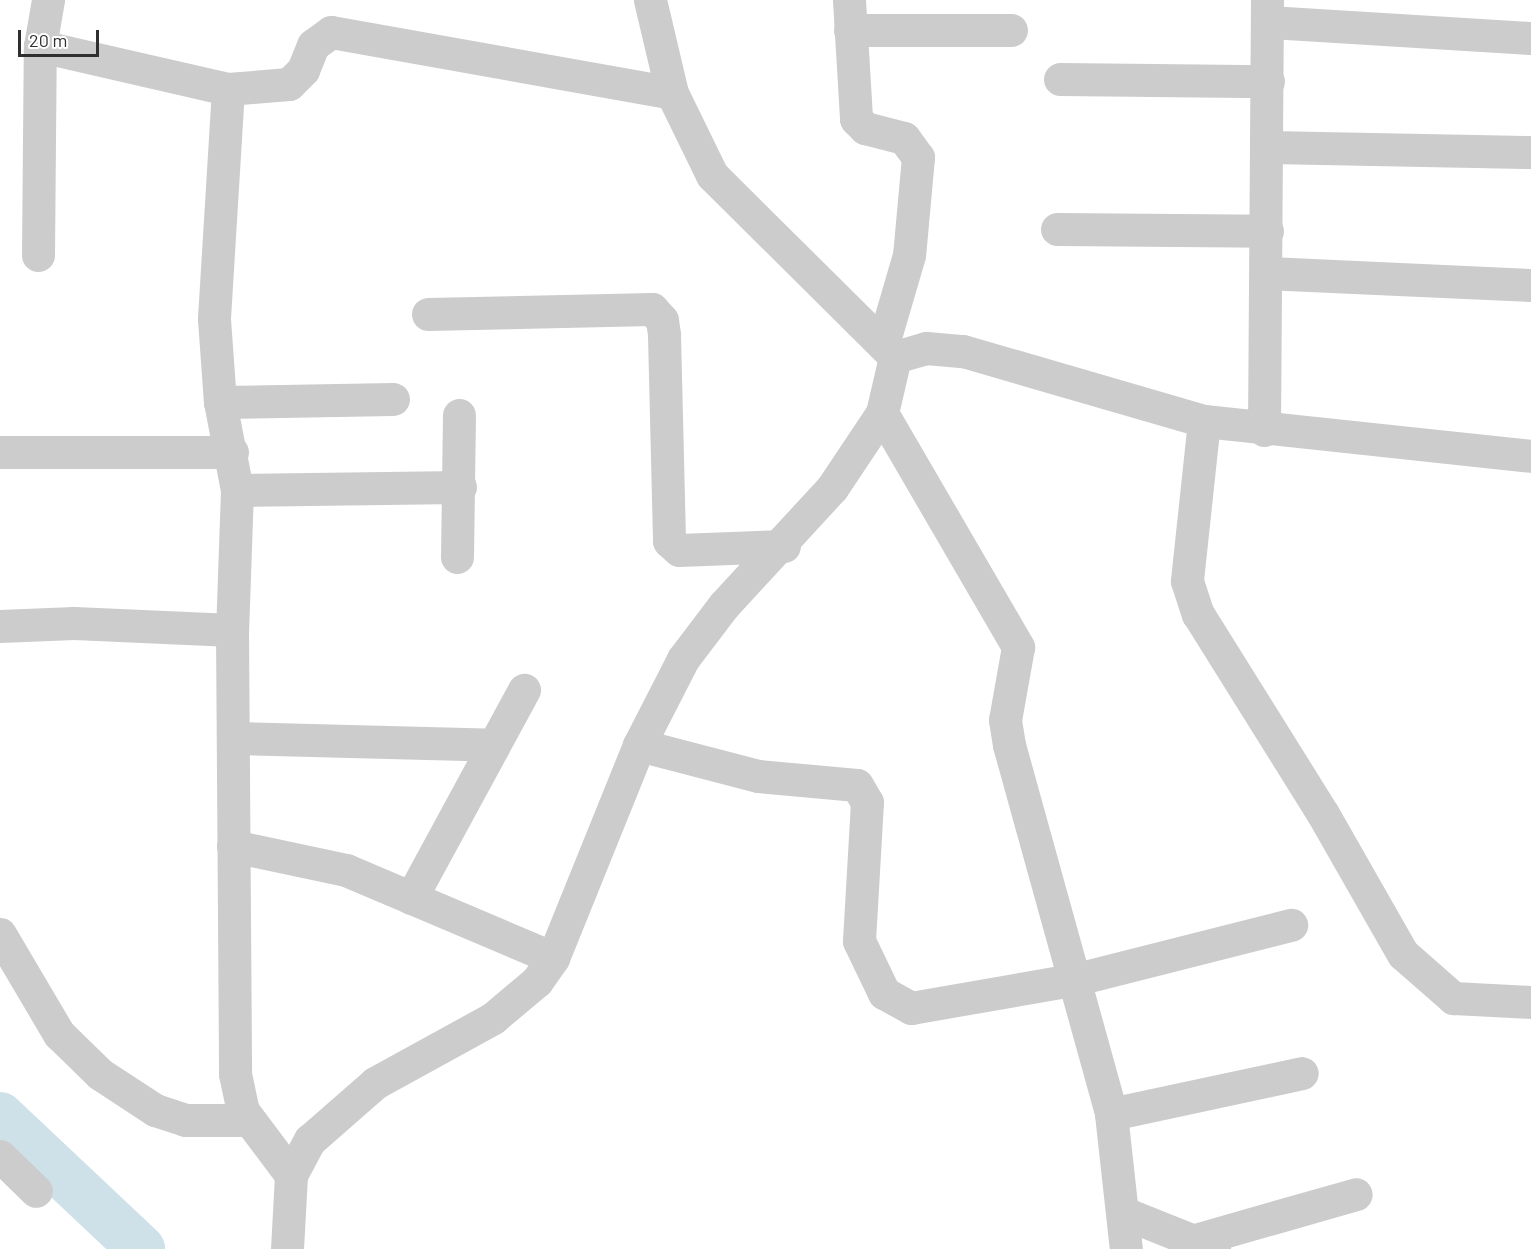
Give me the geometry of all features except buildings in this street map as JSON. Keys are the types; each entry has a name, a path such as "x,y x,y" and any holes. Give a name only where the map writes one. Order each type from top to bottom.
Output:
{"street":[{"path":"38,255 40,46 48,0"},
{"path":"650,0 672,93 712,175 889,350 926,348 963,351 1204,421 1264,430 1531,456"},
{"path":"1264,430 1268,11 1531,38"},
{"path":"287,1249 291,1175 310,1140 375,1083 493,1018 537,981 553,957 639,745 683,659 724,605 784,546 832,488 882,412 889,350 909,255 918,157 904,138 865,128 856,119 849,15 1011,30"},
{"path":"40,46 228,89 289,84 303,70 313,45 331,32 672,93"},
{"path":"1060,79 1268,81"},
{"path":"228,89 214,319 220,402 232,452 237,490 232,630 235,1074 249,1120 291,1175"},
{"path":"1267,147 1531,152"},
{"path":"1056,229 1267,231"},
{"path":"1267,273 1531,285"},
{"path":"429,314 652,309 662,320 664,335 669,541 679,550 784,546"},
{"path":"220,402 393,399"},
{"path":"882,412 1017,646 1005,720 1009,745 1077,979 1111,1114 1124,1213 1126,1249"},
{"path":"457,557 460,487 459,415"},
{"path":"1204,421 1187,581 1198,614 1323,814 1403,954 1453,998 1531,1002"},
{"path":"0,452 232,452"},
{"path":"237,490 460,487"},
{"path":"0,626 65,623 232,630"},
{"path":"411,898 524,690"},
{"path":"234,738 494,745"},
{"path":"639,745 758,776 857,785 867,802 859,941 872,977 894,1001 911,1008 1077,979 1291,925"},
{"path":"233,846 346,870 553,957"},
{"path":"0,934 59,1034 100,1074 156,1110 185,1120 249,1120"},
{"path":"1111,1114 1302,1073"},
{"path":"0,1156 36,1191"},
{"path":"1124,1213 1205,1245 1356,1194"}],"waterway":[{"path":"0,1116 141,1249"}]}
